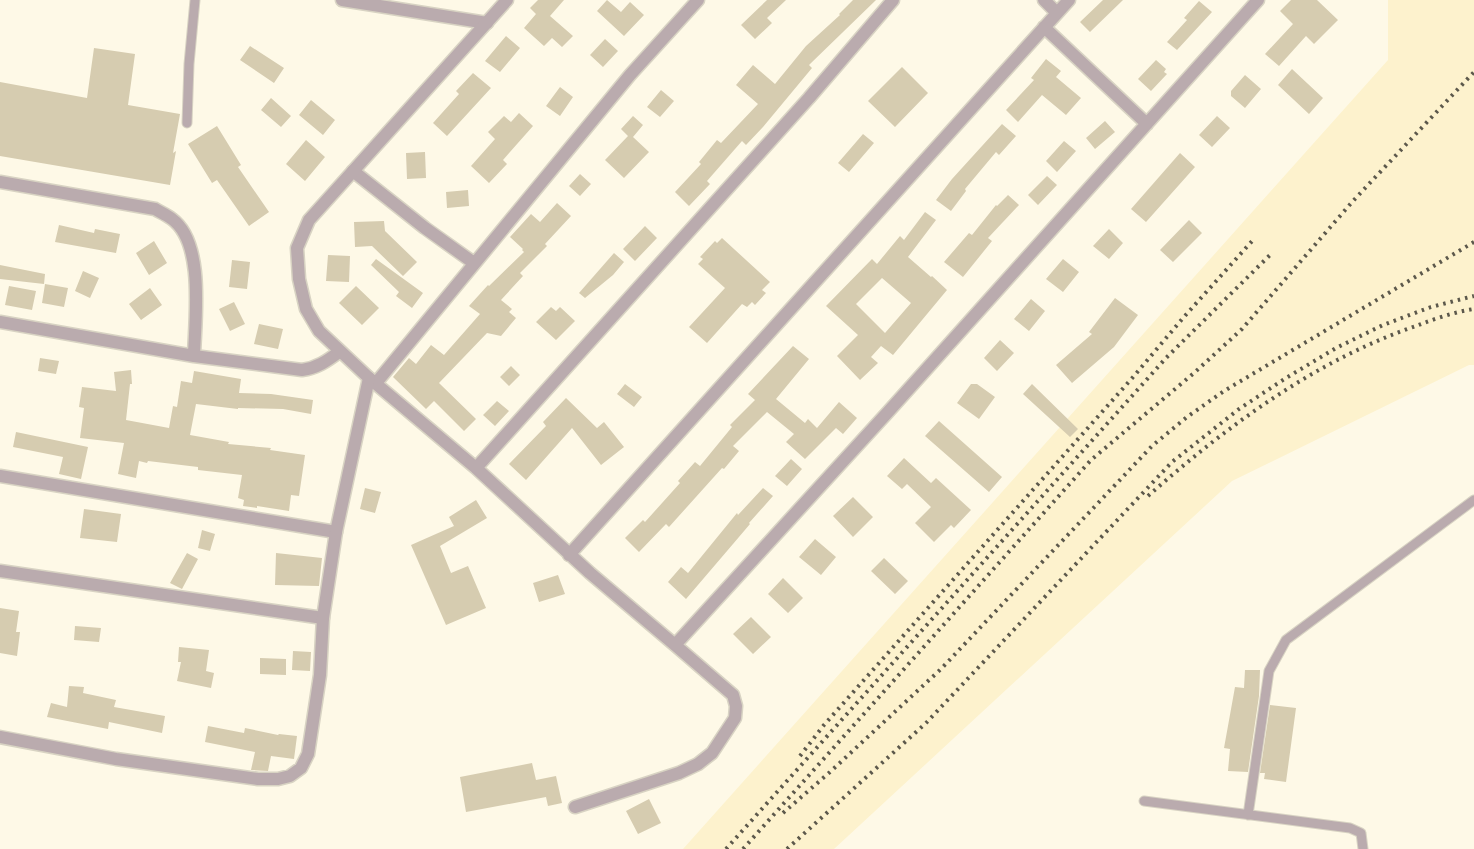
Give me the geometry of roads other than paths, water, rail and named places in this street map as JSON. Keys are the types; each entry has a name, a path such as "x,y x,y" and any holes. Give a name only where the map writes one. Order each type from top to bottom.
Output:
{"street":[{"path":"342,0 488,23"},
{"path":"507,0 309,220 297,248 298,279 306,309 319,331 339,352 476,468 569,555 733,695 736,706 734,718 712,753 698,764 679,773 575,807"},
{"path":"0,737 116,759 258,779 278,779 290,776 301,768 308,754 320,675 323,618 336,532 373,380 474,263 630,75 698,0"},
{"path":"476,468 810,98 893,0"},
{"path":"1044,0 1057,13"},
{"path":"569,555 1069,0"},
{"path":"675,645 888,412 1258,0"},
{"path":"1044,27 1147,124"},
{"path":"353,171 474,263"},
{"path":"0,182 155,209 173,219 186,237 194,263 196,279 194,356"},
{"path":"0,322 194,356 302,370 322,364 339,352"},
{"path":"0,476 336,532"},
{"path":"0,571 323,618"}],"lane":[{"path":"187,122 189,64 195,0"},
{"path":"1248,814 1269,671 1286,640 1474,500"},
{"path":"1144,801 1350,828 1361,833 1363,849"}],"railway":[{"path":"743,849 1091,460 1194,373 1242,329 1353,201 1474,72"},
{"path":"800,756 824,725 1253,240"},
{"path":"783,813 941,669 1152,446 1187,417 1224,391 1474,242"},
{"path":"726,849 1166,358 1273,252"},
{"path":"787,849 926,723 1172,462 1239,409 1336,348 1383,325 1431,307 1474,296"},
{"path":"1148,496 1241,420 1308,376 1379,340 1437,318 1474,309"}]}
